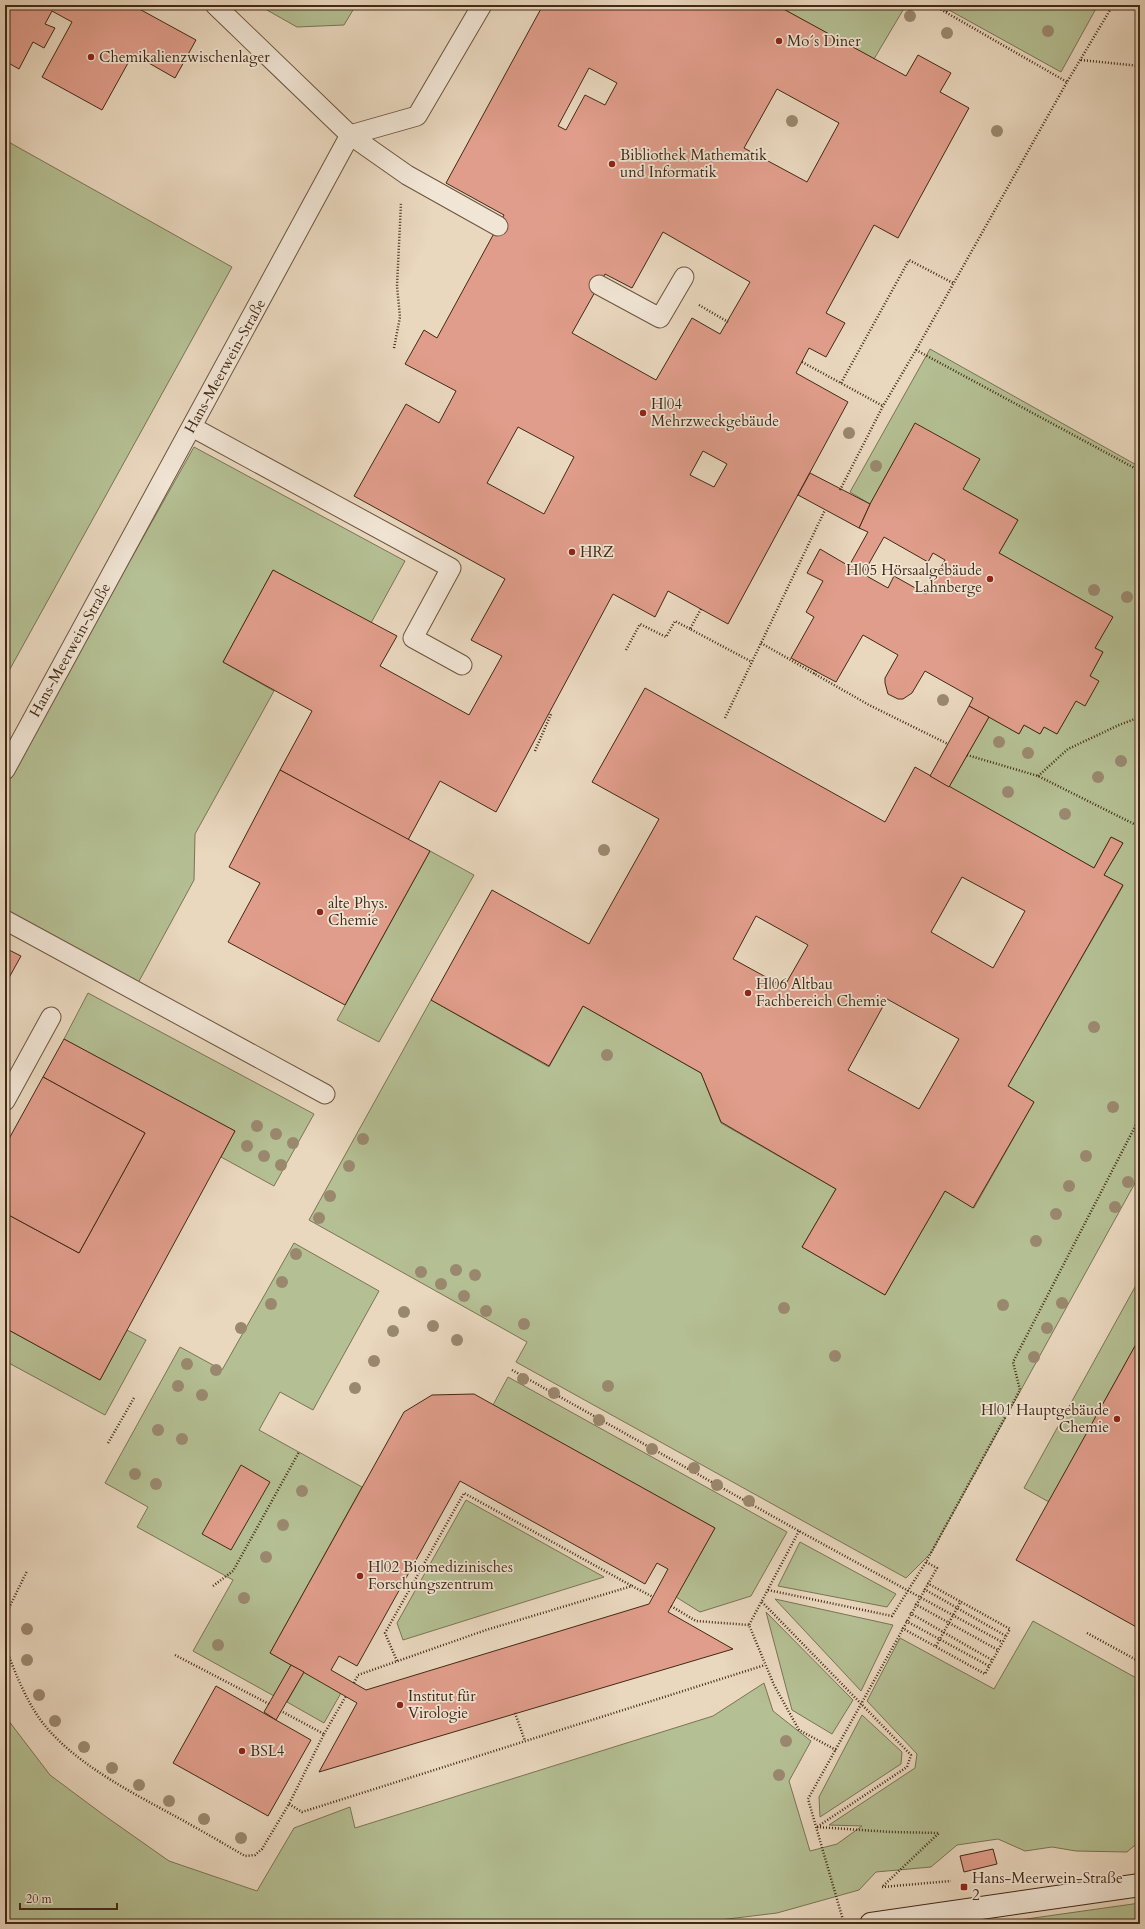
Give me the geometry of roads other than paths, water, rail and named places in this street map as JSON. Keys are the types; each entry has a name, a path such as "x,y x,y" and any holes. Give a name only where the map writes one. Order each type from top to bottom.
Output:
{"main road":[{"path":"871,1924 1140,1885"}],"lane":[{"path":"215,5 350,135 407,175 498,226"},
{"path":"350,135 417,116 482,5"},
{"name":"Hans-Meerwein-Straße","path":"5,770 350,135"},
{"path":"599,285 660,318 680,285"},
{"path":"192,427 451,568 413,638 462,665"},
{"path":"5,920 325,1094"},
{"path":"5,1101 51,1017"}],"place":[{"name":"Mo´s Diner","path":"779,41"},
{"name":"Chemikalienzwischenlager","path":"91,57"},
{"name":"Bibliothek Mathematik und Informatik","path":"612,164"},
{"name":"H|04 Mehrzweckgebäude","path":"643,413"},
{"name":"HRZ","path":"572,552"},
{"name":"H|05 Hörsaalgebäude Lahnberge","path":"990,579"},
{"name":"alte Phys. Chemie","path":"320,912"},
{"name":"H|06 Altbau Fachbereich Chemie","path":"748,993"},
{"name":"H|01 Hauptgebäude Chemie","path":"1117,1419"},
{"name":"H|02 Biomedizinisches Forschungszentrum","path":"360,1576"},
{"name":"Institut für Virologie","path":"400,1705"},
{"name":"BSL4","path":"242,1751"},
{"name":"Hans-Meerwein-Straße 2","path":"964,1887"}]}
